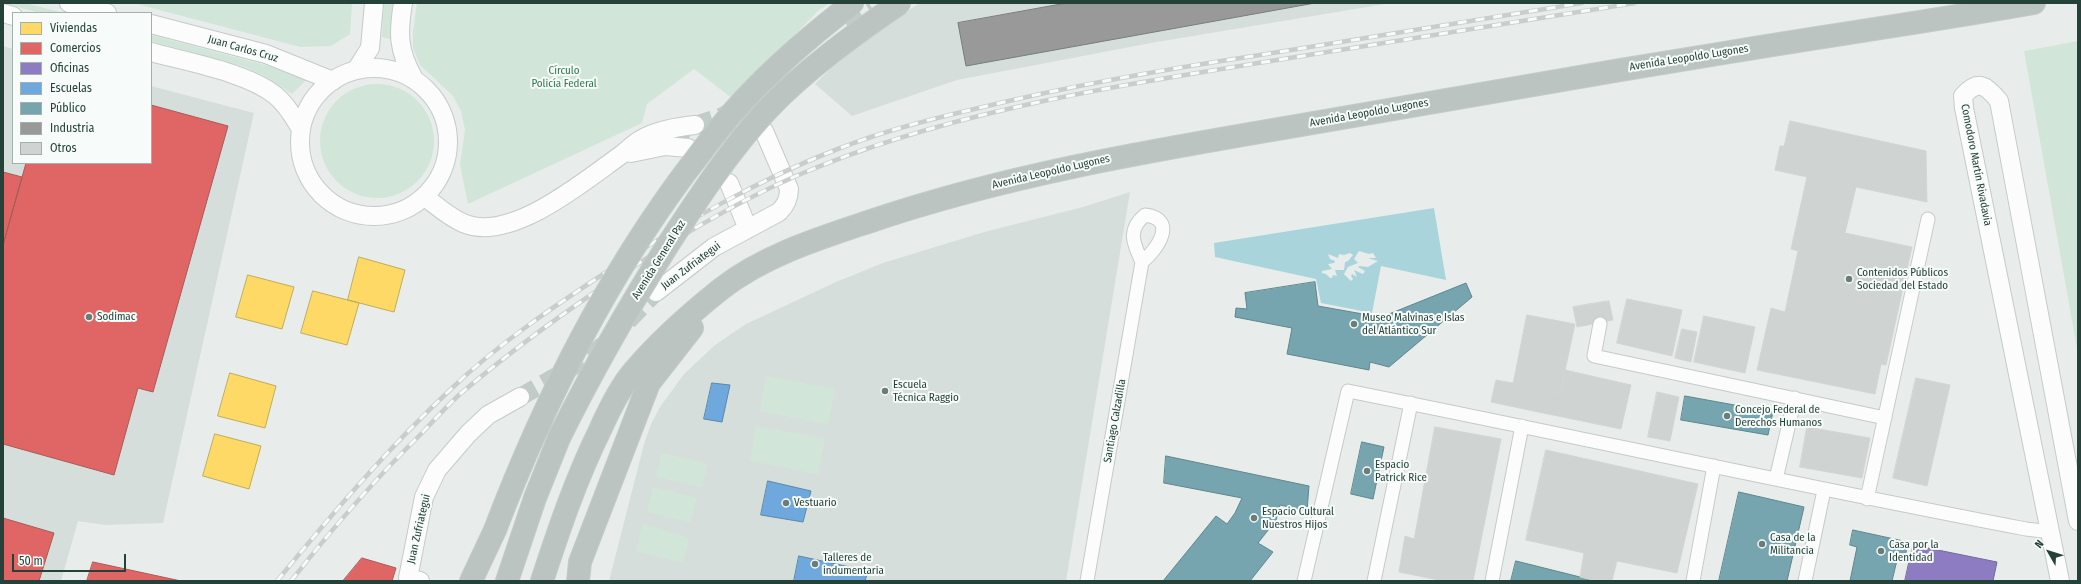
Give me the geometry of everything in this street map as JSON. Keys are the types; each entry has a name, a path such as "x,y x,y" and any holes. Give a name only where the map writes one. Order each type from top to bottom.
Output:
{"highway":[{"path":"471,581 495,530 518,470 542,415 607,292 663,203 728,119 752,92 813,34 853,3"},
{"name":"Avenida General Paz","path":"508,581 535,498 559,438 588,380 636,296 692,207 742,139 767,111 830,54 900,3"},
{"name":"Avenida Leopoldo Lugones","path":"723,288 765,261 830,234 902,210 1077,165 1161,148 1559,79 1928,22 2034,3"},
{"path":"580,567 650,383 723,288"},
{"path":"542,581 564,514 584,462 607,414 632,373 670,334 723,288"},
{"path":"482,581 495,530"}],"street":[{"path":"69,3 103,12"},
{"path":"356,70 370,48 374,3"},
{"path":"403,3 399,34 401,51 413,77"},
{"name":"Juan Carlos Cruz","path":"152,24 266,54 333,81"},
{"path":"152,52 243,78 274,94 286,106 299,126 303,164 312,183 326,199 344,211 365,217 386,216 407,210 425,197 433,188 444,171 449,151 448,131 443,112 432,94 413,77 398,71 377,68 356,70 333,81 320,92 299,126"},
{"name":"Comodoro Martín Rivadavia","path":"2060,581 1964,108 1963,96 1971,87 1981,85 1990,90 1998,101 2078,521"},
{"path":"425,197 463,223 481,226 498,226 516,221 545,207 620,156 640,140 672,128 695,125"},
{"name":"Juan Zufriategui","path":"656,292 714,247 779,212 789,199 789,189 764,131"},
{"path":"620,156 646,148 665,146 688,148"},
{"path":"729,183 748,229"},
{"path":"1867,499 1928,219"},
{"name":"Santiago Calzadilla","path":"1087,581 1142,262"},
{"path":"1600,324 1594,356 1885,418"},
{"path":"1306,581 1348,391 1867,499 2026,530 2051,532"},
{"name":"Juan Zufriategui","path":"412,580 424,497 437,470 468,434 488,415 520,397"},
{"path":"1776,479 1795,398"},
{"path":"1374,581 1411,403"},
{"path":"1492,581 1522,426"},
{"path":"1693,581 1714,466"},
{"path":"2042,489 2071,482"},
{"path":"1805,581 1824,490"}],"shaded area":[{"path":"919,3 1391,3 1151,43 957,80 852,116 815,84 838,61"},
{"name":"Sodimac","path":"3,46 12,49 12,164 152,164 152,86 254,113 163,523 105,525 78,521 61,581 3,581"},
{"name":"Escuela Técnica Raggio","path":"1130,192 1066,581 609,581 644,444 651,424 660,407 684,374 715,345 746,324 836,282 883,263 984,232 1083,207"}],"green space":[{"path":"3,3 25,3 60,12 36,12"},
{"path":"133,3 352,3 350,34 331,46 300,47"},
{"path":"384,3 393,3 390,39 382,37"},
{"name":"Círculo Policía Federal","path":"417,3 830,3 819,10 733,99 694,69 647,104 642,123 468,204 460,165 465,130 461,111 453,96 420,65 413,48 413,32"},
{"path":"152,35 269,66 306,80 292,94 265,76 245,67 152,41"},
{"path":"2078,41 2078,354 2024,51"},
{"path":"377,84 399,88 418,100 430,119 434,141 430,163 418,182 399,194 377,198 355,194 336,182 324,163 320,141 324,119 336,100 355,88"},
{"path":"766,376 835,389 828,424 760,411"},
{"path":"756,426 825,439 818,474 750,461"},
{"path":"662,453 707,464 702,487 656,477"},
{"path":"653,487 697,498 690,522 647,512"},
{"path":"643,524 689,538 683,563 636,551"}],"water":[{"path":"1434,208 1446,280 1381,266 1372,313 1321,303 1316,279 1215,257 1214,243","holes":["1359,251 1369,254 1373,253 1376,258 1368,258 1378,261 1368,267 1359,266 1358,267 1365,271 1363,274 1354,270 1357,277 1352,274 1351,276 1353,279 1351,281 1344,274 1348,267 1358,263 1354,259","1350,253 1353,255 1348,261 1345,262 1344,270 1335,270 1337,276 1333,275 1332,278 1330,278 1326,274 1322,273 1322,271 1332,269 1328,264 1334,263 1335,261 1330,259 1328,254 1338,258 1339,254 1344,255"]}],"building: Viviendas":[{"path":"359,257 405,270 394,312 348,300"},
{"path":"248,275 294,287 282,329 236,317"},
{"path":"313,291 359,303 347,345 301,333"},
{"path":"230,373 276,386 265,428 218,416"},
{"path":"215,434 261,446 249,489 203,476"}],"building: Comercios":[{"name":"Sodimac","path":"152,105 228,126 153,392 138,388 114,475 3,444 3,245 26,164 152,164"},
{"path":"3,172 22,177 3,245"},
{"path":"3,518 54,533 39,581 3,581"},
{"path":"362,558 396,568 392,581 343,581"},
{"path":"93,562 181,581 87,581"}],"building: Oficinas":[{"path":"1913,545 1997,562 1993,581 1905,581"}],"building: Escuelas":[{"path":"712,383 730,385 722,422 704,419"},
{"name":"Vestuario","path":"768,481 811,491 803,522 761,515"},
{"name":"Talleres de indumentaria","path":"799,556 868,571 865,581 794,581"}],"building: Público":[{"name":"Museo Malvinas e Islas del Atlántico Sur","path":"1315,282 1318,306 1391,319 1389,314 1466,283 1472,297 1389,367 1370,362 1369,370 1287,354 1292,328 1235,317 1236,308 1247,309 1245,293"},
{"name":"Concejo Federal de Derechos Humanos","path":"1685,396 1773,412 1768,435 1681,420"},
{"name":"Espacio Patrick Rice","path":"1362,442 1384,447 1373,499 1351,494"},
{"name":"Espacio Cultural Nuestros Hijos","path":"1166,456 1309,486 1307,511 1280,505 1276,520 1258,543 1273,552 1250,581 1163,581 1216,516 1227,524 1235,513 1242,498 1164,483"},
{"name":"Casa de la Militancia","path":"1739,492 1804,507 1787,581 1719,581"},
{"name":"Casa por la Identidad","path":"1853,530 1908,542 1905,557 1898,556 1892,581 1850,581 1857,547 1850,545"},
{"path":"1516,561 1580,577 1597,581 1511,581"}],"building: Industria":[{"path":"1067,3 1315,3 966,66 958,23"}],"building: Otros":[{"name":"Contenidos Públicos Sociedad del Estado","path":"1790,121 1926,151 1927,202 1856,187 1845,233 1912,247 1886,365 1881,364 1875,394 1757,370 1771,308 1785,312 1798,251 1791,249 1807,177 1775,170 1780,146 1784,146"},
{"path":"1627,299 1682,310 1672,356 1617,343"},
{"path":"1609,301 1613,320 1577,327 1573,307"},
{"path":"1527,315 1575,324 1560,394 1547,391 1543,413 1491,402 1496,380 1513,383"},
{"path":"1704,316 1755,327 1745,373 1694,362"},
{"path":"1682,329 1697,332 1691,362 1675,358"},
{"path":"1565,370 1631,385 1621,429 1543,413 1547,391 1560,394"},
{"path":"1916,378 1950,385 1927,486 1893,478"},
{"path":"1657,392 1679,397 1670,441 1648,437"},
{"path":"1435,427 1501,439 1473,581 1443,581 1399,572 1405,536 1414,539"},
{"path":"1807,427 1870,438 1862,478 1800,467"},
{"path":"1546,450 1698,484 1677,573 1617,561 1612,581 1597,581 1580,577 1584,553 1526,540"}],"tunnel":[{"path":"843,19 869,3"},
{"path":"695,125 721,117 734,110"},
{"path":"695,125 722,135 750,132"},
{"path":"672,128 688,148 727,182"},
{"path":"628,321 656,292"},
{"path":"520,397 590,357 605,343"}],"railway":[{"path":"277,581 340,506 405,434 469,372 508,340 611,269 673,231 768,179 801,164 834,150 897,129 1017,99 1190,66 1582,3"},
{"path":"291,581 338,523 387,468 459,395 500,361 586,298 670,243 711,219 796,176 851,154 906,136 1020,106 1078,94 1194,73 1635,3"}],"place":[{"name":"Contenidos Públicos Sociedad del Estado","path":"1849,279"},
{"name":"Sodimac","path":"89,317"},
{"name":"Museo Malvinas e Islas del Atlántico Sur","path":"1354,324"},
{"name":"Escuela Técnica Raggio","path":"885,391"},
{"name":"Concejo Federal de Derechos Humanos","path":"1727,416"},
{"name":"Espacio Patrick Rice","path":"1367,471"},
{"name":"Vestuario","path":"786,503"},
{"name":"Espacio Cultural Nuestros Hijos","path":"1254,518"},
{"name":"Casa de la Militancia","path":"1762,544"},
{"name":"Casa por la Identidad","path":"1881,551"},
{"name":"Talleres de indumentaria","path":"815,564"}]}
